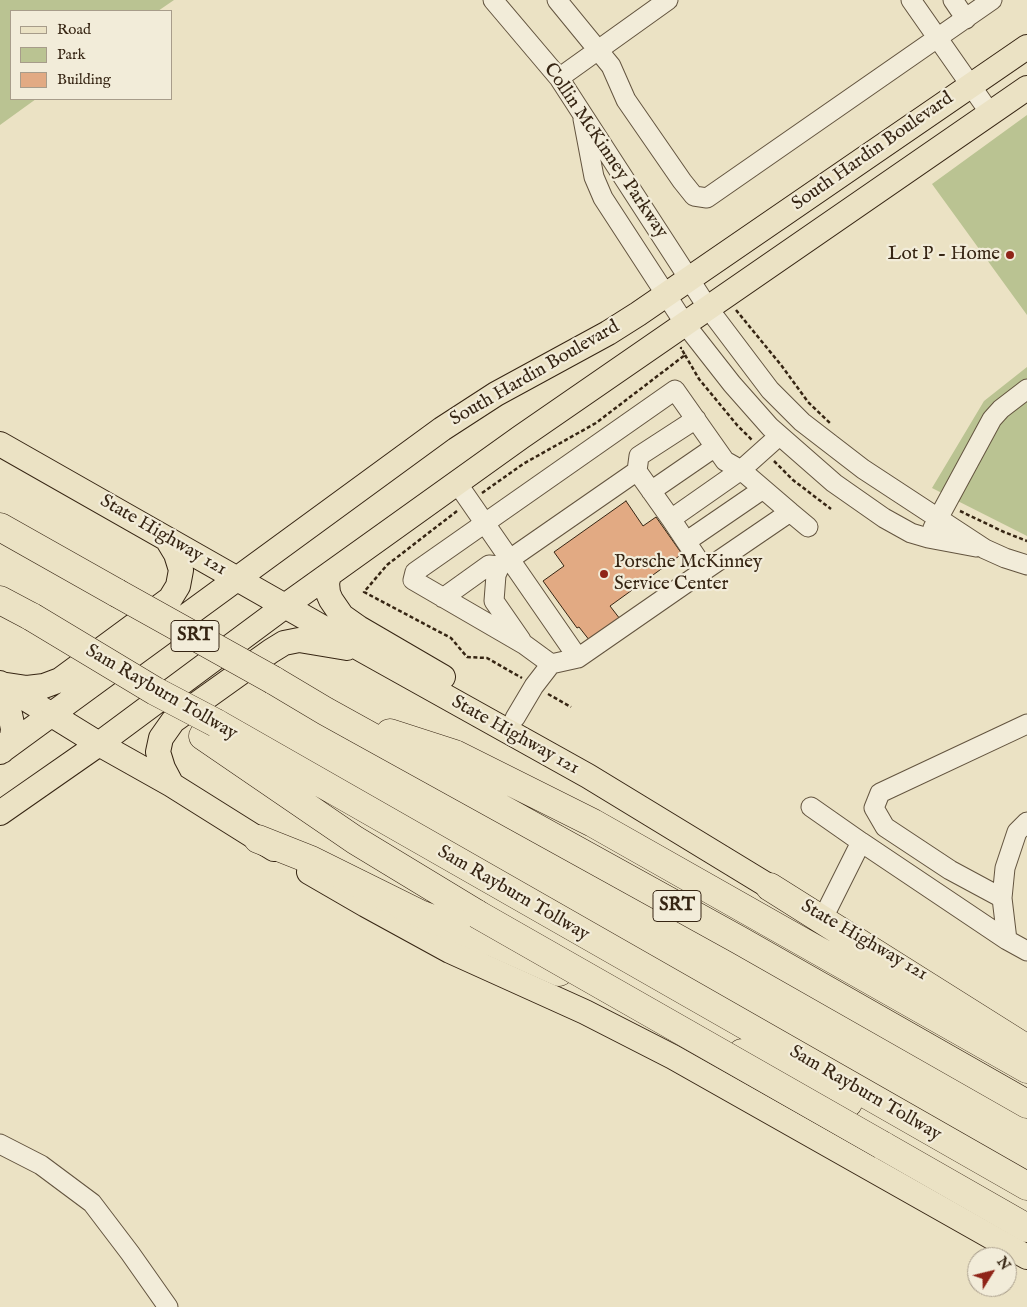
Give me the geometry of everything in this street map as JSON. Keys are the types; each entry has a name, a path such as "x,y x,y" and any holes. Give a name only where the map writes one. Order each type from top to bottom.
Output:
{"highway":[{"name":"SRT","path":"0,526 325,711 730,935 1027,1104"},
{"name":"Sam Rayburn Tollway","path":"0,600 155,691 209,730 910,1119 1027,1186"},
{"path":"325,711 455,754 535,793 593,823 1027,1069"},
{"path":"209,730 355,840 416,879 1027,1228"},
{"path":"258,839 311,860 420,914 512,951 759,1061 848,1103 910,1119"},
{"path":"770,887 1027,1049"}],"main road":[{"name":"South Hardin Boulevard","path":"1,752 237,578 470,410 608,333 690,279 1027,47"},
{"name":"South Hardin Boulevard","path":"0,813 100,744 285,606 528,432 1027,88"},
{"name":"State Highway 121","path":"0,444 588,776 770,887 1027,1034"},
{"path":"1,688 44,686 60,680 170,599 178,586 181,570 176,554 167,539"},
{"path":"329,575 327,587 331,600 342,616 349,622 515,718 588,776"},
{"path":"172,785 163,768 158,752 164,732 173,721 271,651 284,643 299,640 364,651"},
{"path":"1,688 52,715 172,785 306,870 366,905 450,951 585,1012 673,1057 1027,1257"},
{"path":"1,688 13,729 12,737 1,752"}],"street":[{"name":"Collin McKinney Parkway","path":"493,0 559,78 708,308 770,390 802,422 863,469 985,549"},
{"path":"556,0 611,66 626,100 682,181 694,196 707,198 992,0"},
{"path":"559,78 668,0"},
{"path":"911,0 990,113"},
{"path":"952,0 966,19"},
{"path":"582,112 589,158 600,191 685,324 732,384 778,436 834,483 862,504 899,527 928,538 985,549 1027,565"},
{"path":"928,538 992,419 1001,409 1027,389"},
{"path":"550,664 524,645 413,580 415,572 675,390 725,461 741,470 808,527"},
{"path":"696,419 639,456 637,471 672,519 705,570"},
{"path":"672,519 741,470 778,436"},
{"path":"651,491 715,446"},
{"path":"524,645 494,601 496,575 505,563 637,471"},
{"path":"457,483 485,522 505,563 578,658"},
{"path":"687,542 763,488"},
{"path":"515,718 550,664 578,658 790,512"},
{"path":"443,598 489,565 505,563"},
{"path":"1002,898 950,870 885,827 874,808 880,793 1027,724"},
{"path":"811,807 860,842 1027,952"},
{"path":"1007,940 1002,898 1005,868 1017,832 1027,822"},
{"path":"823,918 860,842"},
{"path":"0,1144 41,1165 92,1204 168,1307"}],"path":[{"path":"685,355 699,379 736,425 793,480 831,509"}],"green space":[{"path":"0,0 174,0 159,10 10,10 10,100 35,100 0,125"},
{"path":"1027,115 1027,315 932,184"},
{"path":"1027,367 1027,536 932,488 984,401"}],"building":[{"name":"Porsche McKinney Service Center","path":"626,501 643,526 656,517 682,554 610,606 620,619 590,641 579,627 577,628 543,581 564,566 554,552"}],"place":[{"name":"Lot P - Home","path":"1010,255"},
{"name":"Porsche McKinney Service Center","path":"604,574"}]}
